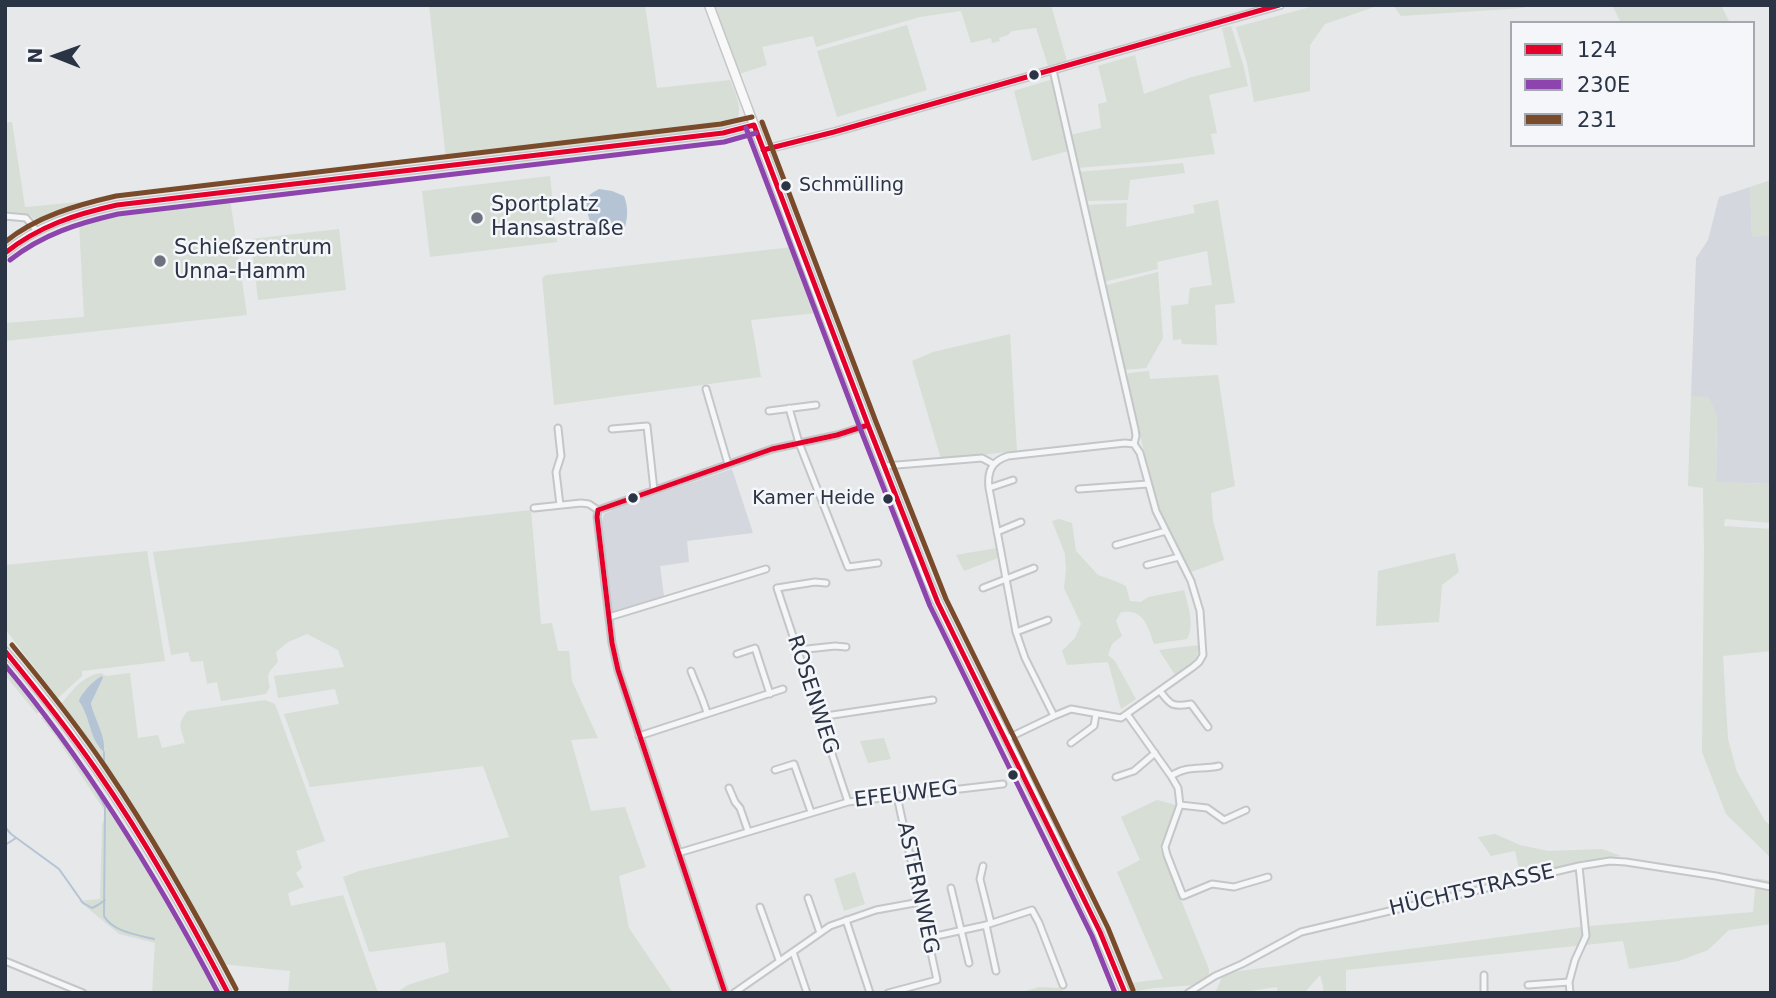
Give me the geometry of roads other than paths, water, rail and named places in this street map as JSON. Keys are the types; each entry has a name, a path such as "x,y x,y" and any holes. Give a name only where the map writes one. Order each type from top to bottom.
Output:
{"main road":[{"path":"709,5 937,603 1100,932 1124,992"}],"street":[{"path":"763,150 1280,5"},
{"path":"1006,739 1071,709 1121,718 1193,667 1203,655 1200,611 1191,581 1156,511 1140,453 1134,444 1135,429 1053,70"},
{"path":"5,253 37,231 84,212 117,205 723,133 754,125"},
{"path":"5,216 26,218 37,231"},
{"path":"706,388 728,464"},
{"path":"769,411 816,405"},
{"path":"789,408 799,443 848,567 878,563"},
{"path":"534,508 585,503 598,510 772,449 837,435 868,425"},
{"path":"612,429 647,426 654,490"},
{"path":"558,428 561,456 556,472 560,505"},
{"path":"1054,716 1025,658 1016,632 989,488 989,472 1000,458 1008,456 1134,444"},
{"path":"885,466 982,458 993,464"},
{"path":"989,488 1013,480"},
{"path":"1079,489 1148,484"},
{"path":"598,510 612,643 618,670 725,993"},
{"path":"998,532 1021,522"},
{"path":"1116,545 1166,531"},
{"path":"1147,565 1179,557"},
{"path":"983,588 1034,568"},
{"path":"609,617 766,569"},
{"name":"ROSENWEG","path":"826,583 815,582 777,588 848,802"},
{"path":"1016,632 1048,620"},
{"path":"798,650 846,647"},
{"path":"737,654 755,648 770,694"},
{"path":"5,651 52,707 114,795 173,892 228,993"},
{"path":"691,670 707,713"},
{"path":"639,736 783,689"},
{"path":"1160,691 1175,706 1191,704 1208,727"},
{"path":"819,717 933,700"},
{"path":"1071,743 1094,726 1096,714"},
{"path":"1127,714 1178,788 1180,805 1165,847 1183,896 1212,884 1234,887 1268,877"},
{"path":"1116,777 1134,771 1155,753"},
{"path":"775,770 794,764 811,812"},
{"path":"1171,776 1186,768 1205,769 1219,766"},
{"name":"EFEUWEG","path":"678,853 848,802 1003,784"},
{"path":"729,788 748,831"},
{"name":"ASTERNWEG","path":"888,993 937,980 897,796"},
{"path":"1180,805 1207,808 1224,820 1247,810"},
{"name":"HÜCHTSTRASSE","path":"1188,993 1198,990 1215,976 1301,932 1579,866 1609,861 1626,862 1771,887"},
{"path":"983,866 980,879 996,971"},
{"path":"1570,993 1569,982 1575,960 1586,936 1579,866"},
{"path":"951,888 969,963"},
{"path":"808,898 820,933"},
{"path":"734,993 830,926 876,910 920,902"},
{"path":"760,907 779,960"},
{"path":"927,938 988,924 1032,910 1063,985"},
{"path":"846,920 870,993"},
{"path":"793,952 807,993"},
{"path":"5,961 83,993"},
{"path":"1484,975 1485,993"},
{"path":"1528,985 1569,982"}],"water":[{"path":"599,189 624,196 627,211 625,227 607,230 593,226 587,203 590,195"},
{"path":"102,676 91,703 103,739 104,752 95,741 79,701 88,687"}],"waterway":[{"path":"104,752 104,761"},
{"path":"89,776 105,807 104,916 113,926 154,939"},
{"path":"5,827 59,869 83,903 92,908 105,900"},
{"path":"5,845 16,838"}],"place":[{"name":"Schmülling","path":"786,186"},
{"name":"Sportplatz Hansastraße","path":"477,218"},
{"name":"Schießzentrum Unna-Hamm","path":"160,261"},
{"name":"Kamer Heide","path":"888,499"}]}
